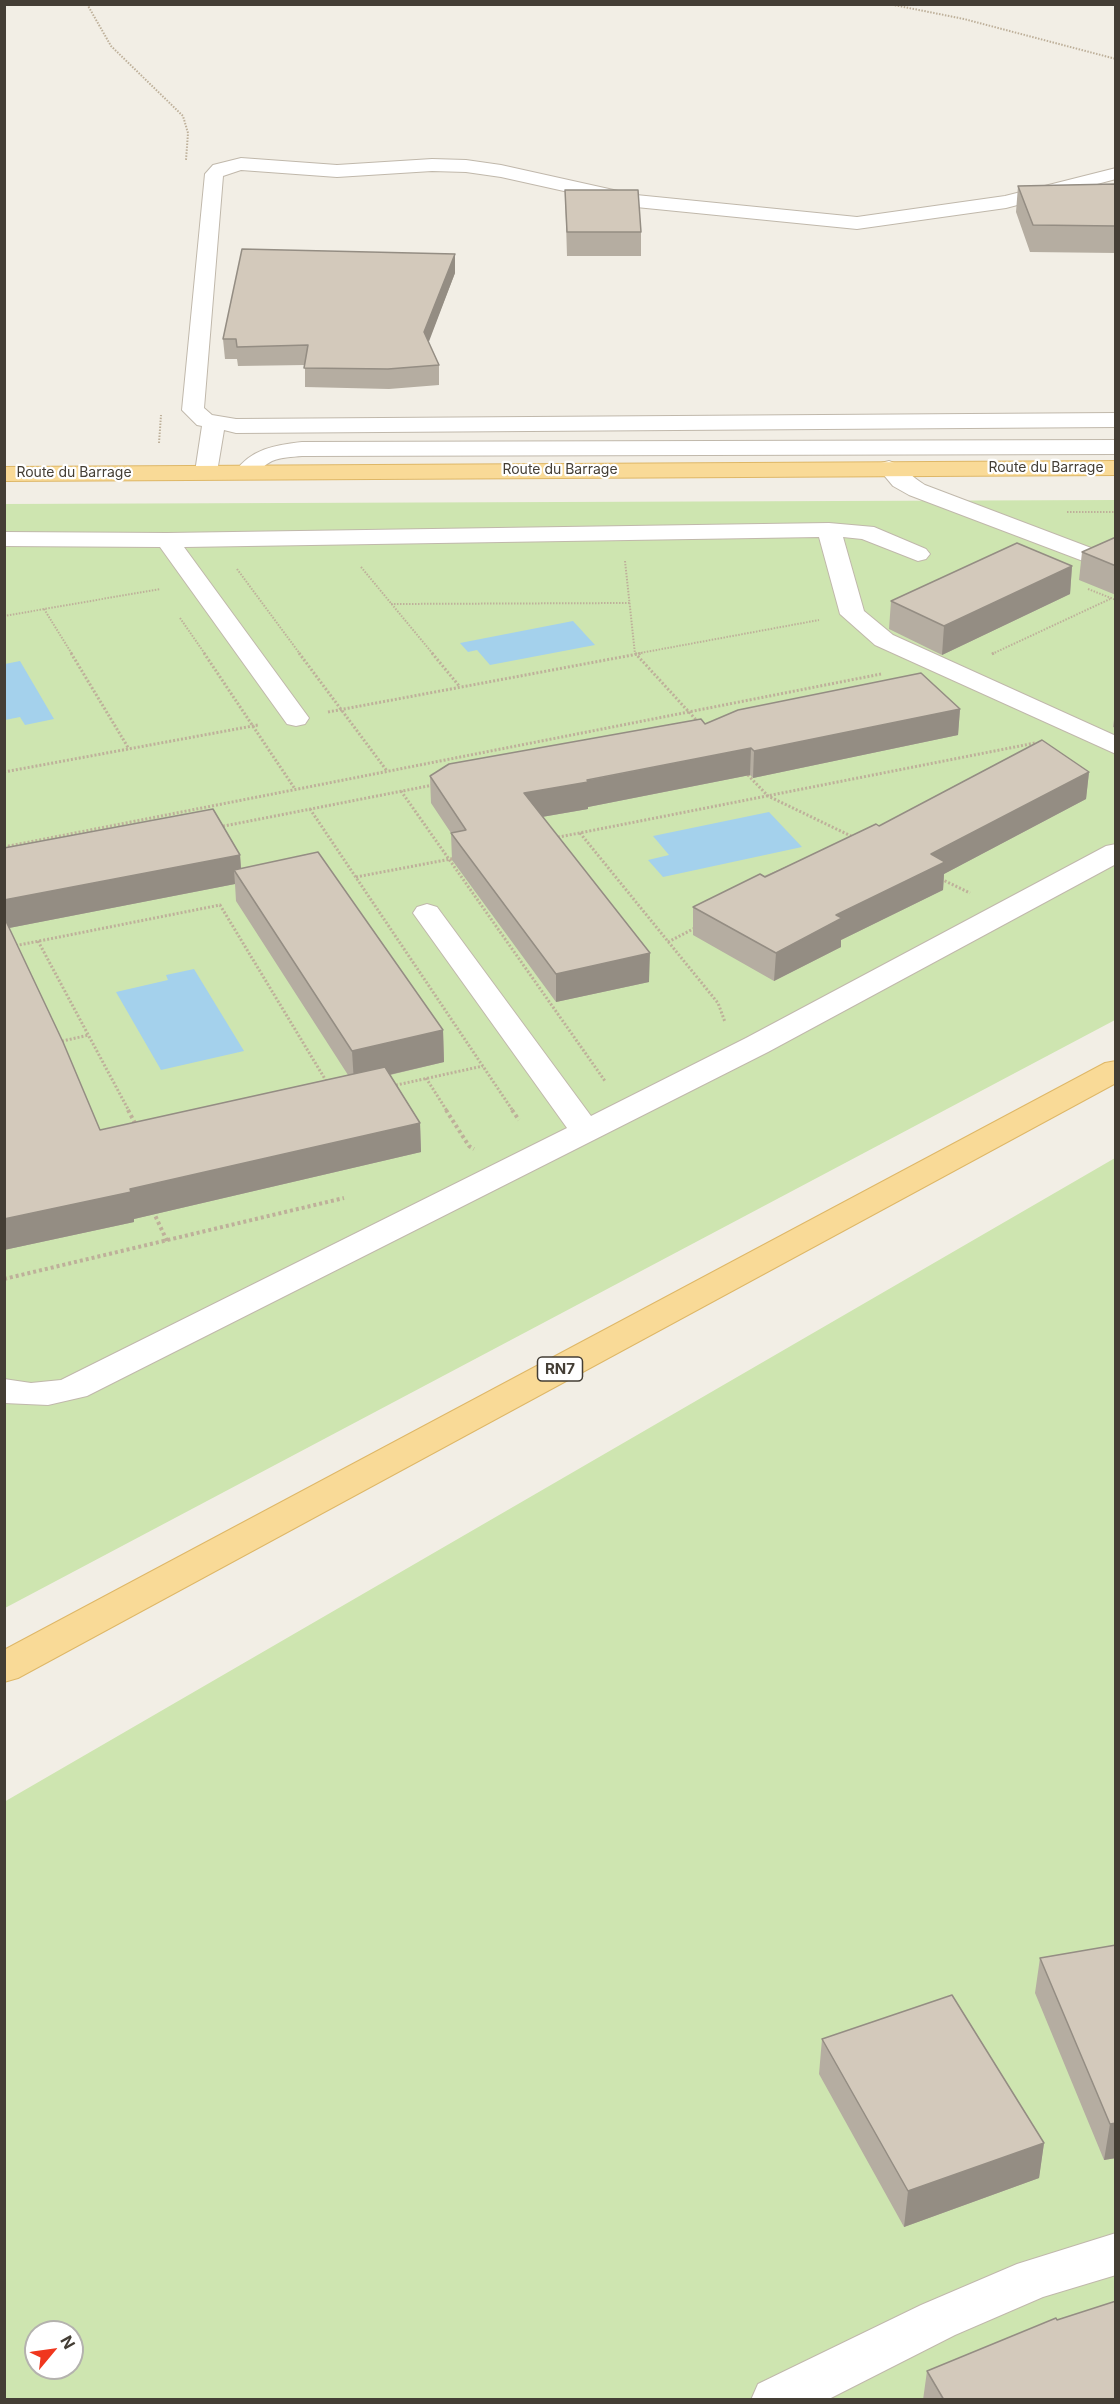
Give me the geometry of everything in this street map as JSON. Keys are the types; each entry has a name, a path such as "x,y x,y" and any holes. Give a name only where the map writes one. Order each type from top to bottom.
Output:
{"main road":[{"name":"Route du Barrage","path":"4,474 1116,468"},
{"name":"RN7","path":"5,1667 1116,1070"}],"street":[{"path":"1116,173 1015,200 857,223 636,201 501,171 466,166 424,165 337,171 249,164 226,166 214,174 193,410 200,417 214,423 236,426 1116,420"},
{"path":"206,472 214,423"},
{"path":"246,472 250,465 262,457 302,448 1116,447"},
{"path":"889,468 901,481 917,490 1099,559"},
{"path":"829,530 852,614 884,640 1116,746"},
{"path":"4,539 215,540 829,530 866,532 918,554"},
{"path":"168,540 296,718"},
{"path":"4,1391 26,1396 53,1395 74,1388 757,1045 1116,852"},
{"path":"427,913 586,1131"},
{"path":"776,2400 938,2320 1034,2279 1116,2254"}],"path":[{"path":"87,4 111,46 186,119 189,128 185,165"},
{"path":"890,4 964,19 1116,59"},
{"path":"157,473 162,405"},
{"path":"621,534 635,654 701,725"},
{"path":"337,538 460,687"},
{"path":"215,540 387,771"},
{"path":"4,616 160,589 154,580"},
{"path":"4,847 856,680 944,668 1111,598"},
{"path":"392,604 630,603"},
{"path":"44,609 129,749"},
{"path":"173,609 295,789"},
{"path":"4,772 852,614"},
{"path":"856,680 862,686"},
{"path":"548,840 1087,733"},
{"path":"745,772 768,796 854,837"},
{"path":"216,828 436,784"},
{"path":"401,791 606,1080 567,1104"},
{"path":"310,809 519,1120"},
{"path":"580,833 718,1003 727,1027 757,1045"},
{"path":"356,877 460,857"},
{"path":"936,876 1007,910"},
{"path":"4,948 220,905 330,1088"},
{"path":"668,942 699,926"},
{"path":"8,938 12,946"},
{"path":"38,941 140,1132"},
{"path":"47,1045 89,1035"},
{"path":"381,1088 483,1066"},
{"path":"426,1078 469,1146 505,1171"},
{"path":"4,1279 344,1198"},
{"path":"152,1209 167,1241"}],"green space":[{"path":"1115,500 1115,1020 5,1608 4,504"},
{"path":"1115,1158 1115,2399 5,2399 4,1802"}],"water":[{"path":"573,621 595,645 490,665 477,650 468,652 460,643"},
{"path":"20,661 54,719 25,725 20,717 5,720 5,664"},
{"path":"769,812 802,847 663,877 648,860 669,855 653,836"},
{"path":"194,969 244,1051 161,1070 116,992 168,980 166,975"}],"building":[{"path":"1116,184 1116,226 1033,225 1018,186"},
{"path":"565,190 638,190 641,232 567,232"},
{"path":"242,249 455,254 424,332 439,365 388,369 304,368 308,345 237,347 236,339 223,339"},
{"path":"1116,537 1116,566 1082,552"},
{"path":"1017,543 1072,566 944,626 891,601"},
{"path":"921,673 960,709 754,751 751,748 524,793 650,953 556,974 451,833 466,830 430,776 449,764 701,719 705,724 738,710"},
{"path":"1042,740 1089,772 931,854 945,862 836,915 842,918 776,953 693,907 760,874 765,877 876,824 879,826"},
{"path":"213,809 240,855 4,900 4,848"},
{"path":"318,852 443,1030 352,1051 234,870"},
{"path":"4,917 63,1042 100,1130 385,1067 420,1123 130,1189 131,1192 4,1219"},
{"path":"1116,1945 1116,2123 1110,2124 1040,1958"},
{"path":"952,1995 1044,2143 908,2191 822,2039"},
{"path":"1116,2301 1116,2400 944,2400 927,2371 1056,2318 1057,2320"}]}
